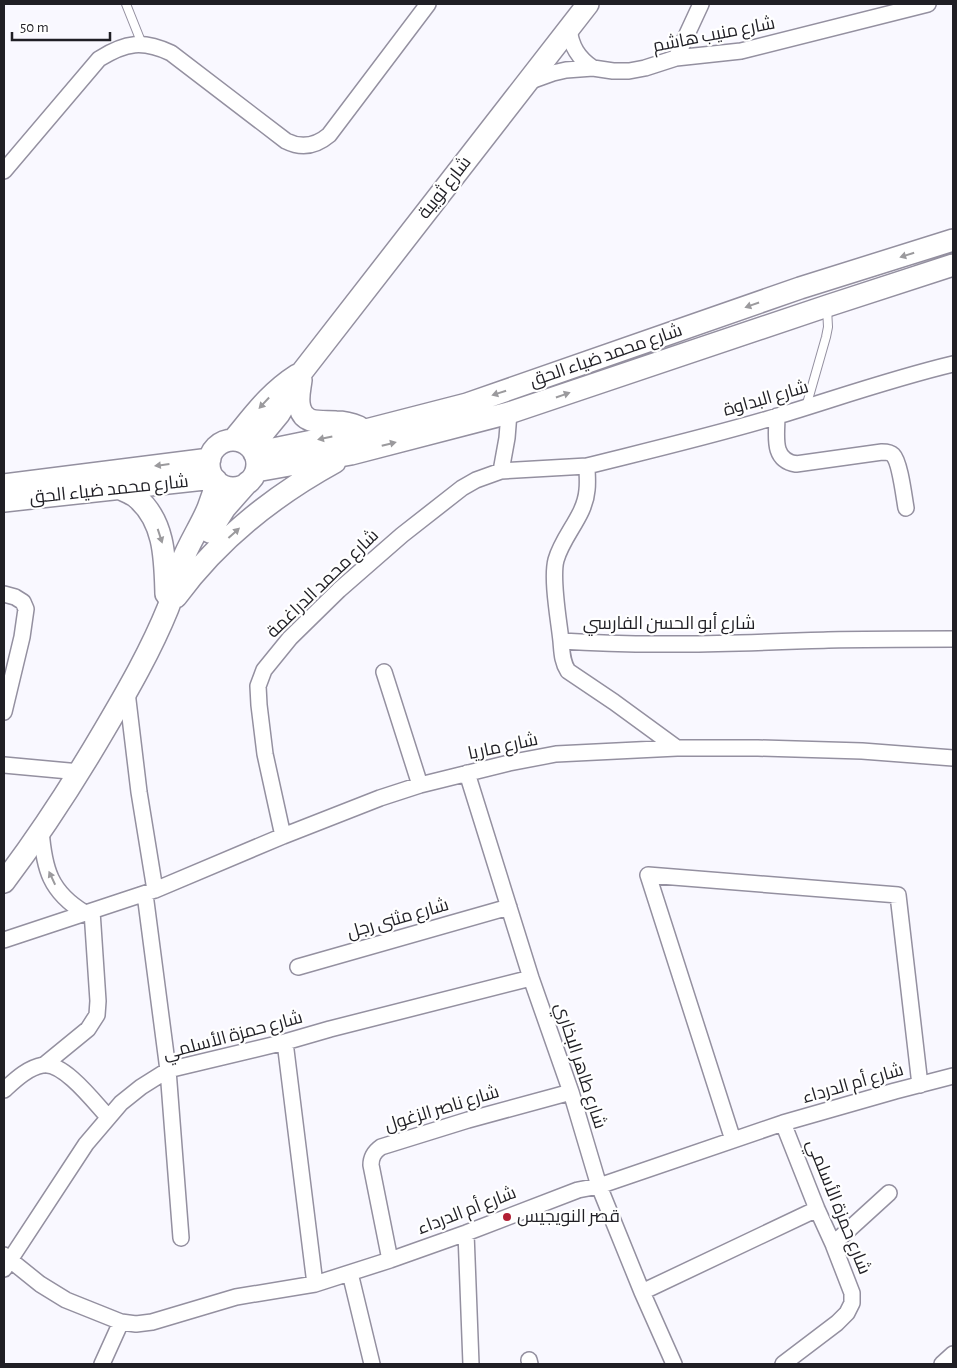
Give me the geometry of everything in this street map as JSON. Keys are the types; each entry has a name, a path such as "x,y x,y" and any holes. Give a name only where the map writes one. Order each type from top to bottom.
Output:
{"main road":[{"name":"شارع ثويبة","path":"178,580 188,570 225,508 248,459 263,403 302,372 588,4"},
{"name":"شارع محمد ضياء الحق","path":"248,459 467,404 800,288 953,240"},
{"name":"شارع محمد ضياء الحق","path":"248,459 351,454 509,413 826,306 953,266"},
{"path":"302,372 299,403 305,417 315,422 348,423 366,430"},
{"path":"7,872 41,830 80,772 127,692 149,649 167,609 184,558 210,506 214,472 212,453 221,444 248,459 242,486 224,486 214,472"},
{"path":"167,609 194,574 221,545 251,518 291,489 351,454"},
{"name":"شارع محمد ضياء الحق","path":"4,485 214,472"},
{"path":"118,479 136,496 148,512 163,543 167,609"},
{"name":"شارع محمد ضياء الحق","path":"4,502 118,479"}],"street":[{"path":"4,170 99,59 112,50 127,45 142,44 172,53 286,141 298,145 311,145 324,139 329,134 428,4"},
{"path":"676,58 701,4"},
{"name":"شارع منيب هاشم","path":"527,82 566,70 592,68 629,71 676,58 741,51 928,4"},
{"path":"569,29 573,47 578,55 592,68"},
{"name":"شارع البداوة","path":"587,466 684,442 777,416 918,372 953,364"},
{"path":"509,413 501,471 587,466"},
{"path":"777,416 778,452 782,459 789,463 796,464 889,452 895,457 898,464 906,508"},
{"name":"شارع أبو الحسن الفارسي","path":"587,466 587,491 584,502 578,518 562,545 556,562 555,579 561,641 653,645 953,639"},
{"name":"شارع محمد الدراغمة","path":"282,836 265,754 259,705 258,686 264,670 290,638 339,590 402,535 462,488 476,480 501,471"},
{"path":"4,594 15,597 23,602 26,609 22,637 4,712"},
{"path":"561,641 562,657 568,672 614,702 677,748"},
{"path":"384,672 420,785"},
{"path":"127,692 168,1070 181,1238"},
{"name":"شارع ماريا","path":"4,940 150,892 337,814 420,785 510,762 556,754 677,748 862,751 953,758"},
{"path":"4,765 80,772"},
{"name":"شارع طاهر البخاري","path":"467,773 531,978 571,1092 599,1186 642,1292 674,1364"},
{"path":"4,1090 18,1077 44,1065 88,1029 98,1015 88,912 63,898 50,876 43,854 41,830"},
{"path":"733,1140 648,875 898,895 920,1085"},
{"name":"شارع مثنى رجل","path":"298,966 510,907"},
{"name":"شارع حمزة الأسلمي","path":"6,1261 86,1144 108,1117 141,1086 168,1070 285,1042 531,978"},
{"path":"285,1042 315,1284"},
{"path":"44,1065 57,1068 70,1077 108,1117"},
{"name":"شارع أم الدرداء","path":"6,1261 66,1300 121,1322 136,1324 152,1322 236,1297 315,1284 466,1233 578,1190 599,1186 783,1123 953,1076"},
{"name":"شارع ناصر الزغول","path":"390,1260 371,1166 372,1156 376,1151 382,1147 468,1120 571,1092"},
{"name":"شارع حمزة الأسلمي","path":"783,1123 852,1294 852,1303 847,1313 837,1323 783,1364"},
{"path":"833,1244 889,1193"},
{"path":"642,1292 817,1209"},
{"path":"466,1233 471,1364"},
{"path":"350,1273 372,1364"},
{"path":"102,1364 121,1322"},
{"path":"942,1364 953,1354"}],"lane":[{"path":"126,4 142,44"},
{"path":"806,407 826,337 828,322 826,306"}],"place":[{"name":"قصر النويجيس","path":"507,1217"}]}
